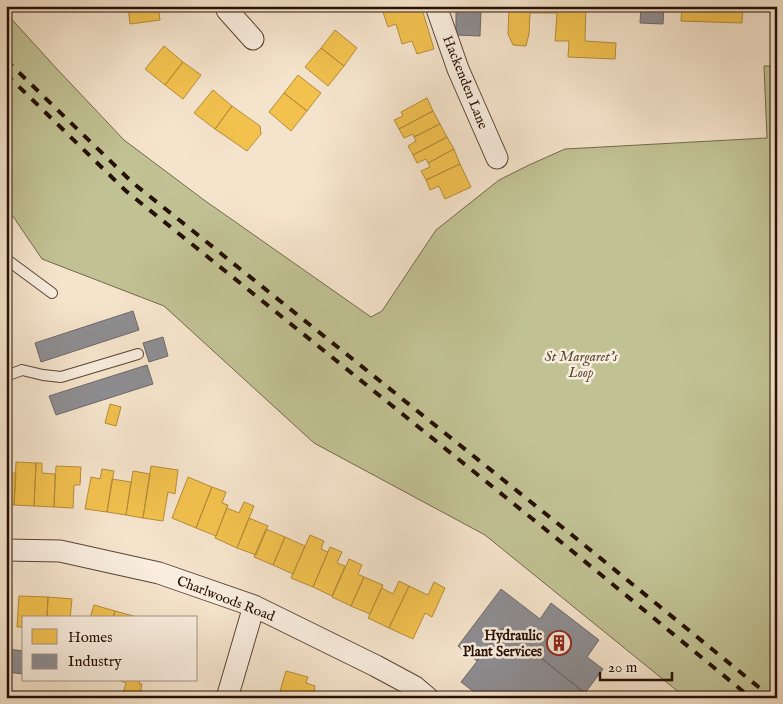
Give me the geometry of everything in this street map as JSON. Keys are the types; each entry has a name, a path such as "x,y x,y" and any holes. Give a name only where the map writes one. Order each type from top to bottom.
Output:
{"street":[{"path":"226,6 227,10 253,39"},
{"name":"Hackenden Lane","path":"436,6 458,69 497,158"},
{"name":"Charlwoods Road","path":"6,550 60,550 160,573 254,606 376,666 415,687 428,698"},
{"path":"228,698 254,606"}],"lane":[{"path":"6,259 52,293"},
{"path":"6,376 22,370 62,377 138,354"}],"green space":[{"name":"St Margaret's Loop","path":"6,13 124,140 204,200 371,317 382,311 436,230 499,180 529,165 565,149 767,138 764,66 777,66 777,698 686,698 485,535 314,443 164,306 42,259 6,206"}],"building: Homes":[{"path":"128,6 158,6 160,20 130,24"},
{"path":"381,6 421,6 434,49 417,54 412,41 402,44 396,24 388,27"},
{"path":"509,6 550,6 549,13 530,13 529,34 526,46 513,45 508,34"},
{"path":"550,6 586,6 585,41 616,43 615,59 568,57 569,41 555,41 557,13 549,13"},
{"path":"682,6 743,6 742,23 681,21"},
{"path":"335,30 357,48 344,66 321,48"},
{"path":"164,46 183,62 165,85 145,69"},
{"path":"321,48 344,66 328,86 305,67"},
{"path":"183,62 201,75 183,99 165,85"},
{"path":"298,75 321,93 307,111 284,93"},
{"path":"213,90 232,106 215,129 194,113"},
{"path":"284,93 307,111 291,131 269,112"},
{"path":"427,98 433,111 399,129 394,120 403,116 401,112"},
{"path":"232,106 260,126 261,134 247,151 215,129"},
{"path":"433,111 440,124 414,137 413,134 404,138 399,129"},
{"path":"440,124 447,137 413,155 408,146 416,141 414,137"},
{"path":"447,137 454,149 428,163 426,159 417,163 413,155"},
{"path":"454,149 460,164 426,180 421,171 430,167 428,163"},
{"path":"460,164 471,187 445,199 439,186 430,190 426,180"},
{"path":"110,404 121,407 116,426 105,423"},
{"path":"16,462 36,463 34,506 14,505"},
{"path":"36,463 42,463 42,473 55,474 54,507 34,506"},
{"path":"56,466 81,467 80,485 74,485 73,508 54,507"},
{"path":"151,466 178,470 175,494 168,492 163,521 143,518"},
{"path":"102,469 114,471 107,512 85,509 91,477 100,479"},
{"path":"133,471 150,474 143,518 126,515"},
{"path":"6,473 16,473 14,505 6,504"},
{"path":"188,477 212,487 196,528 172,518"},
{"path":"112,479 131,482 126,515 107,512"},
{"path":"212,487 226,492 222,503 228,505 216,536 196,528"},
{"path":"244,502 254,506 237,548 215,538 227,508 239,513"},
{"path":"249,518 268,526 256,555 237,548"},
{"path":"266,529 285,537 273,565 254,557"},
{"path":"310,535 324,541 321,549 328,552 313,587 291,578"},
{"path":"285,537 305,546 293,574 273,565"},
{"path":"330,547 342,552 337,563 345,566 332,596 313,587"},
{"path":"349,559 362,565 358,574 364,577 351,606 332,597"},
{"path":"364,577 383,585 370,614 351,606"},
{"path":"399,581 409,586 389,628 368,618 382,588 393,594"},
{"path":"434,582 445,588 432,617 425,613 413,639 389,628 409,586 428,595"},
{"path":"19,596 48,597 47,616 22,616 22,627 17,627"},
{"path":"48,597 72,599 70,616 47,616"},
{"path":"94,605 115,611 114,616 91,616"},
{"path":"115,611 133,616 114,616"},
{"path":"286,671 308,677 306,683 315,686 313,698 278,698"},
{"path":"123,682 140,682 139,684 142,684 139,698 122,698 126,683"}],"building: Industry":[{"path":"641,6 664,6 663,24 640,23"},
{"path":"456,11 481,11 480,36 456,35"},
{"path":"133,311 139,330 41,362 35,343"},
{"path":"163,337 168,356 149,362 143,343"},
{"path":"147,365 153,384 56,415 49,396"},
{"name":"Hydraulic Plant Services","path":"501,589 540,619 551,603 599,640 587,657 603,669 585,693 503,628 477,661 458,646"},
{"path":"503,628 585,693 581,698 482,698 461,682"},
{"path":"6,649 22,651 22,674 6,672"}],"railway":[{"path":"6,60 133,183 772,698"},
{"path":"6,74 126,191 751,698"}],"place":[{"name":"Hydraulic Plant Services","path":"559,643"}]}
